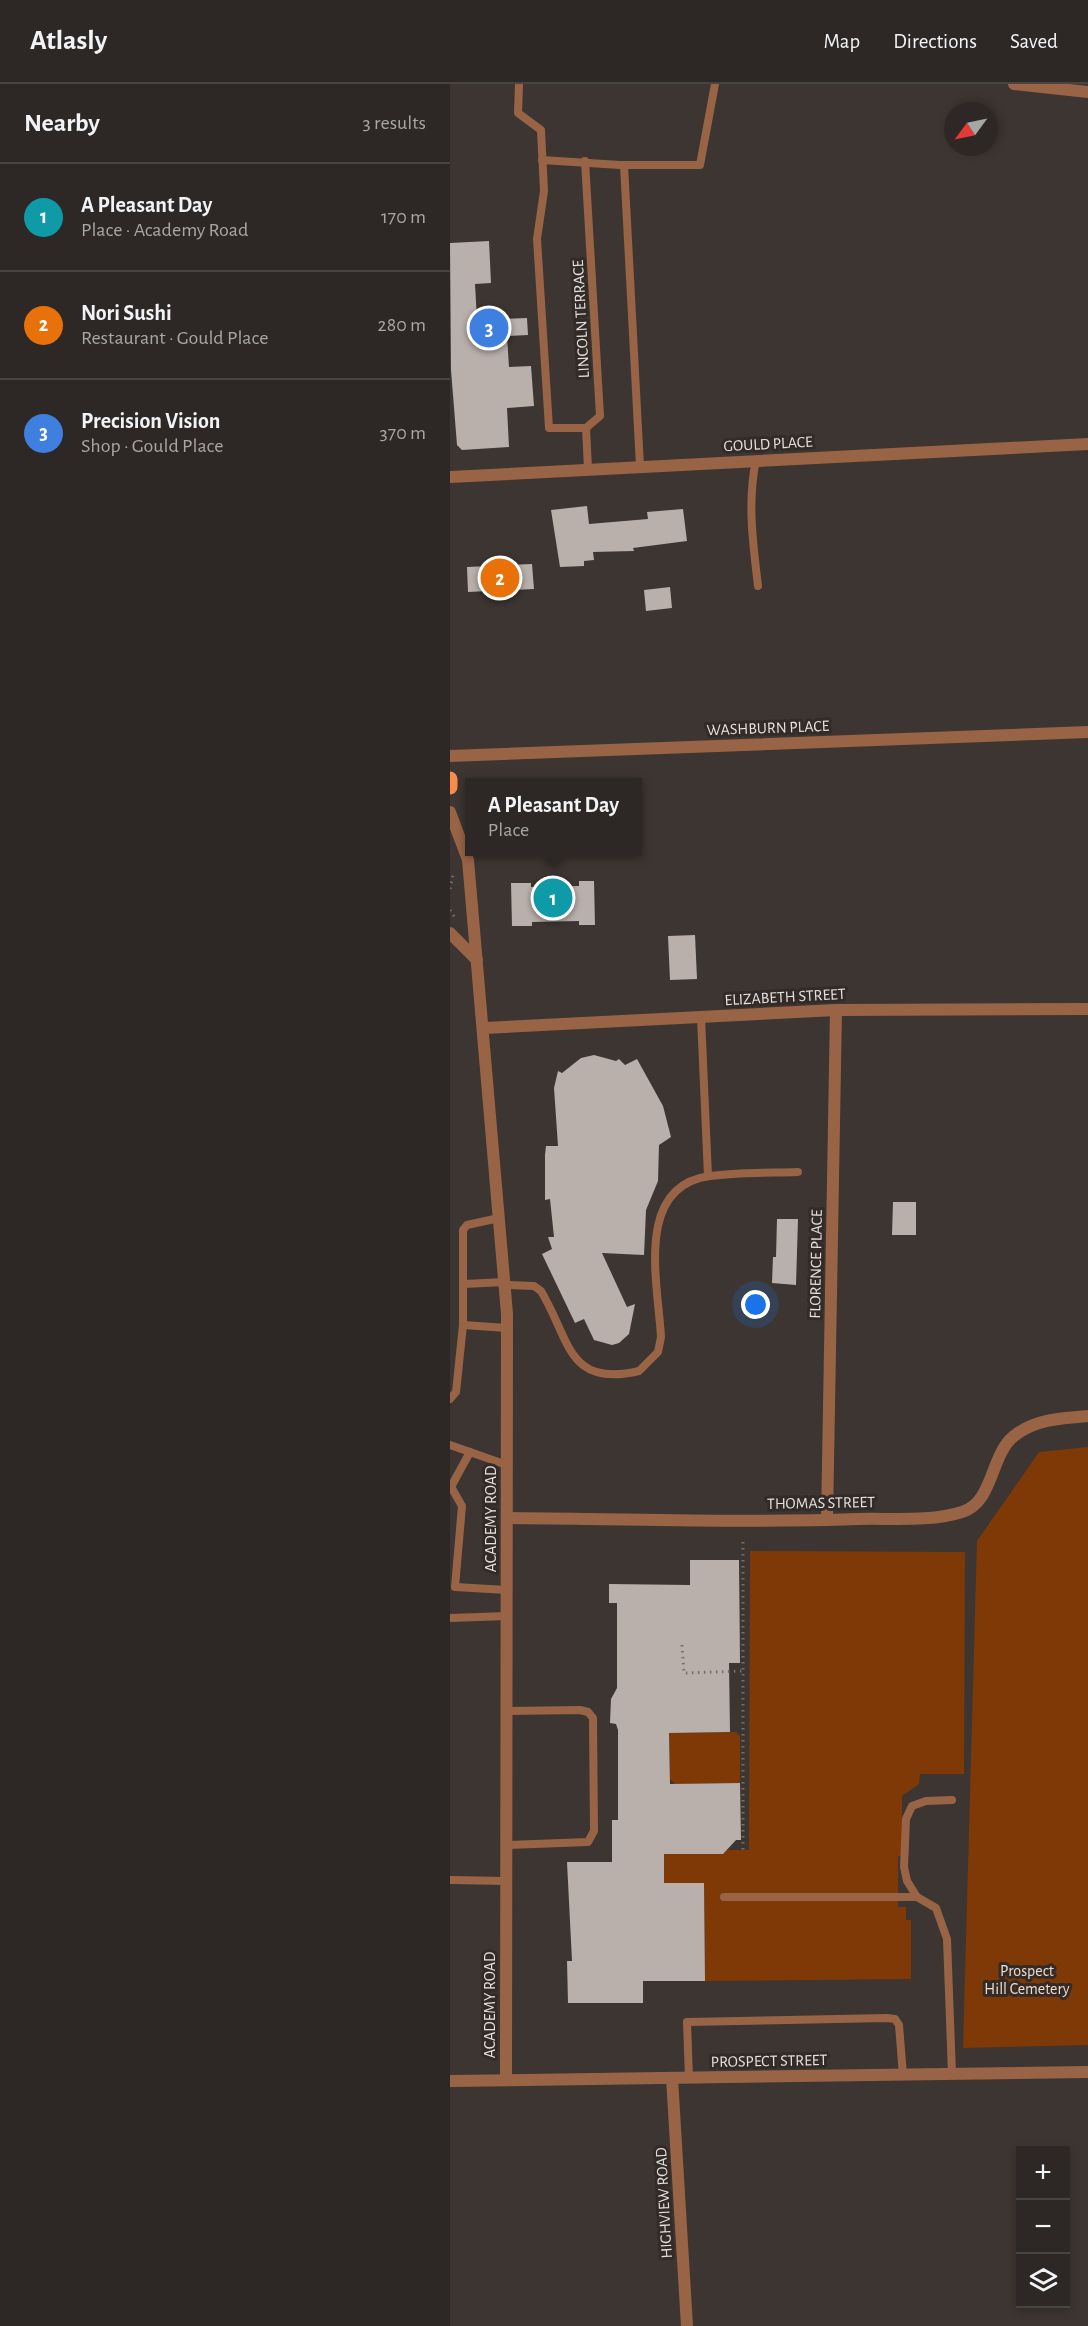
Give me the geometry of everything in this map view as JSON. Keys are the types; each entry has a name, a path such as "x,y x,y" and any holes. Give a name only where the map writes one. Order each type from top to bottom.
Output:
{"main road":[{"path":"450,778 450,787"}],"street":[{"path":"1022,84 1088,92"},
{"name":"GOULD PLACE","path":"450,477 1088,444"},
{"name":"WASHBURN PLACE","path":"450,756 1088,732"},
{"name":"ACADEMY ROAD","path":"450,812 465,852"},
{"name":"ACADEMY ROAD","path":"466,856 484,1028 507,1329 506,2080"},
{"path":"450,933 477,960"},
{"name":"ELIZABETH STREET","path":"484,1028 836,1010 1088,1009"},
{"name":"FLORENCE PLACE","path":"827,1520 836,1010"},
{"name":"THOMAS STREET","path":"507,1518 827,1520 950,1515 972,1508 986,1488 1002,1448 1014,1436 1039,1423 1088,1416"},
{"name":"PROSPECT STREET","path":"450,2081 1088,2072"},
{"name":"HIGHVIEW ROAD","path":"672,2078 687,2326"}],"lane":[{"path":"519,84 518,113 541,130 544,192 537,238 549,428 586,428 588,469"},
{"path":"542,160 624,165 700,165 715,84"},
{"name":"LINCOLN TERRACE","path":"585,161 600,416 586,428"},
{"path":"624,165 640,466"},
{"path":"756,460 750,512 758,586"},
{"path":"701,1017 708,1176"},
{"path":"464,1284 534,1286 542,1291 568,1346 582,1367 591,1372 639,1371 658,1353 661,1336 655,1234 661,1209 679,1187 708,1176 798,1172"},
{"path":"450,1399 456,1392 463,1325 463,1230 467,1225 500,1218"},
{"path":"463,1325 507,1329"},
{"path":"450,1444 507,1465"},
{"path":"470,1452 451,1485 462,1506 453,1587 507,1590"},
{"path":"450,1618 507,1616"},
{"path":"506,1845 588,1842 594,1831 593,1718 588,1712 580,1710 507,1711"},
{"path":"917,1898 907,1881 904,1867 906,1819 912,1806 926,1801 952,1800"},
{"path":"450,1880 506,1881"},
{"path":"724,1897 917,1898 936,1908 947,1939 952,2074"},
{"path":"689,2078 687,2022 888,2018 895,2019 899,2025 903,2075"}],"path":[{"path":"743,1542 743,1850"},
{"path":"682,1645 684,1673 743,1671"}],"green space":[{"name":"Prospect Hill Cemetery","path":"1088,1447 1088,2045 963,2048 977,1541 1039,1452"},
{"path":"750,1551 965,1552 964,1774 920,1774 919,1784 902,1796 902,1856 898,1856 898,1907 906,1907 906,1920 911,1920 911,1979 705,1981 704,1883 664,1883 664,1854 722,1854 726,1850 749,1850"},
{"path":"736,1732 740,1736 740,1783 675,1784 670,1779 669,1733"}],"building":[{"path":"489,241 491,283 475,284 477,320 527,318 528,335 507,336 509,367 531,366 534,406 507,408 509,447 462,450 457,445 451,370 450,243"},
{"path":"587,506 589,524 648,519 647,512 683,509 687,541 633,548 634,551 593,552 594,560 584,561 584,566 560,567 551,510"},
{"path":"532,564 534,589 468,592 467,567"},
{"path":"670,587 672,608 646,611 644,590"},
{"path":"579,881 594,881 595,925 579,925 579,921 532,922 532,926 512,926 511,883 531,883 531,887 579,886"},
{"path":"695,935 697,979 670,980 668,936"},
{"path":"594,1055 616,1061 619,1059 625,1065 637,1059 663,1106 671,1137 659,1145 658,1181 646,1210 644,1255 602,1253 627,1307 635,1304 629,1334 619,1343 612,1345 594,1340 584,1319 575,1323 542,1254 552,1249 548,1237 554,1237 550,1199 545,1200 545,1155 546,1146 558,1146 554,1088 558,1071 562,1073 581,1058"},
{"path":"893,1202 916,1202 916,1235 892,1235"},
{"path":"777,1219 798,1219 796,1285 772,1283 773,1257 776,1257"},
{"path":"690,1560 739,1560 740,1663 729,1663 730,1732 669,1733 670,1784 740,1783 741,1840 736,1840 723,1854 664,1854 664,1883 704,1883 705,1981 643,1981 643,2003 568,2003 567,1961 572,1961 567,1862 612,1862 612,1820 618,1820 618,1730 616,1724 610,1723 611,1699 617,1688 617,1603 609,1603 609,1584 690,1585"}],"place":[{"name":"Precision Vision","path":"489,328"},
{"name":"Nori Sushi","path":"500,578"},
{"name":"A Pleasant Day","path":"553,898"}]}
